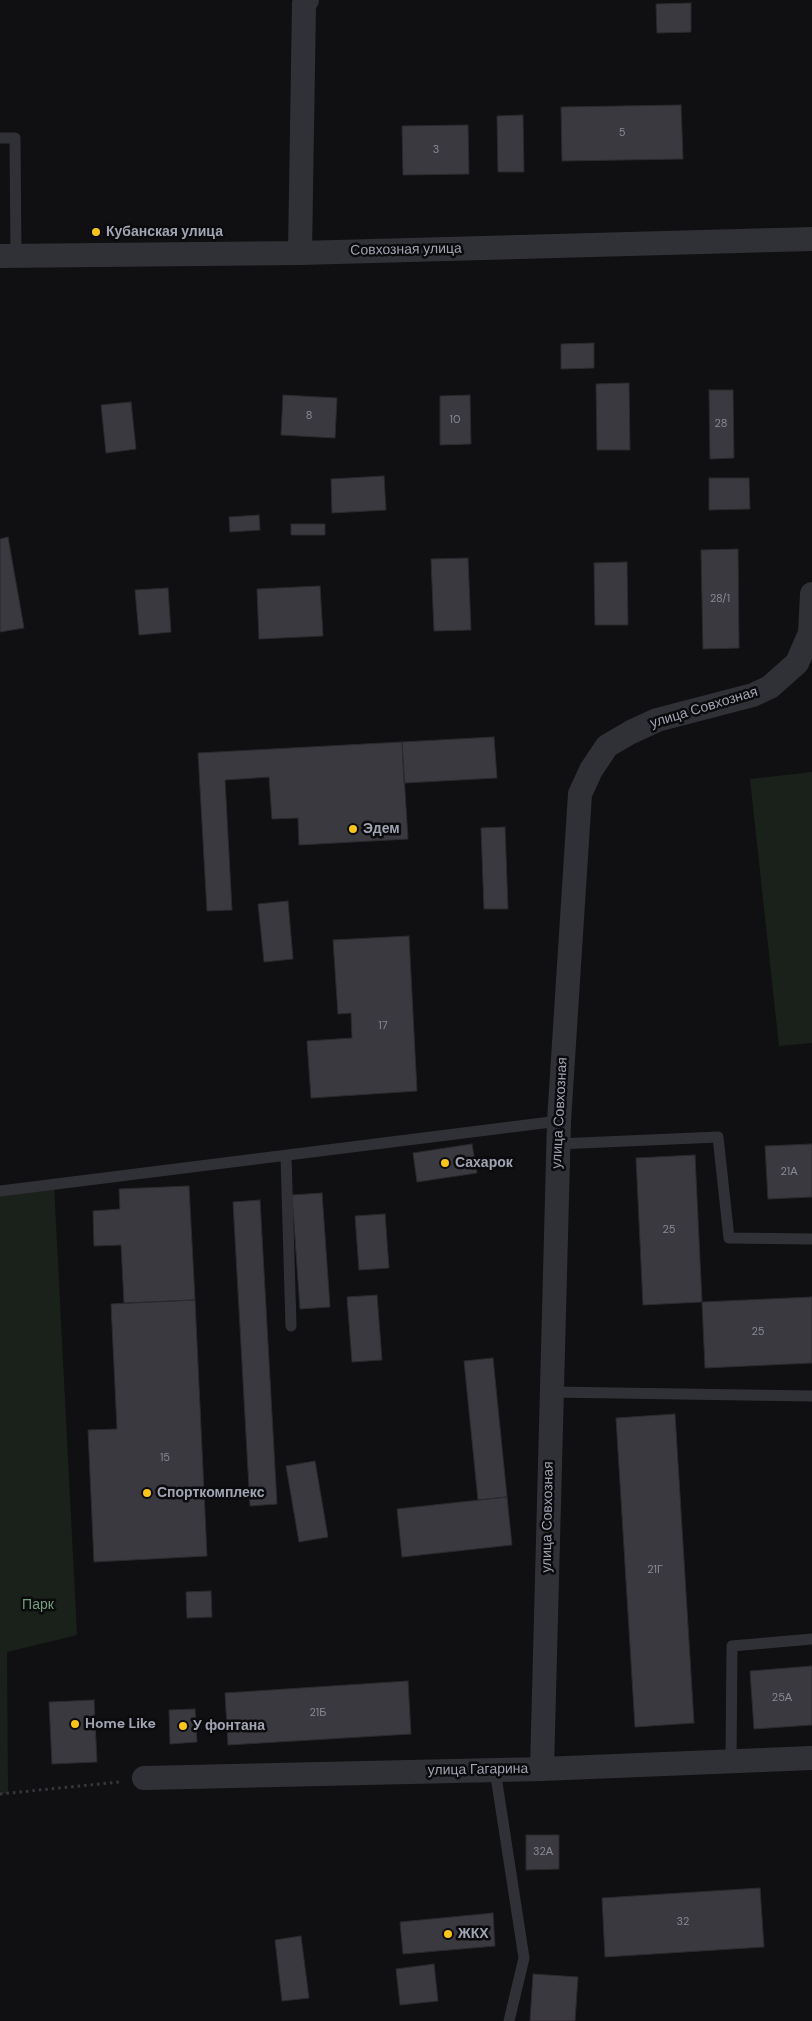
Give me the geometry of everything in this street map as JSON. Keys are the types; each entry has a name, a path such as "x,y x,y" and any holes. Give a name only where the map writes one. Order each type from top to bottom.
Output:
{"street":[{"path":"300,253 304,4 307,0"},
{"name":"Совхозная улица","path":"8,256 300,253 812,239"},
{"name":"улица Совхозная","path":"542,1769 558,1133 580,794 591,770 607,746 631,732 657,720 753,695 770,687 797,663 810,633 812,594"},
{"name":"улица Гагарина","path":"144,1778 542,1769 812,1758"}],"lane":[{"path":"0,138 16,138 8,256"},
{"path":"0,1191 286,1156 558,1133 718,1138 729,1238 812,1239"},
{"path":"286,1156 291,1326"},
{"path":"550,1392 812,1396"},
{"path":"731,1762 732,1646 812,1639"},
{"path":"495,1770 524,1958 509,2021"}],"path":[{"path":"0,1794 100,1785 144,1778"}],"green space":[{"path":"812,772 812,1043 779,1046 750,779"},
{"name":"Парк","path":"54,1185 77,1635 7,1652 8,1793 0,1794 0,1191"}],"building":[{"path":"691,3 691,32 657,33 656,4"},
{"path":"681,105 683,159 562,161 561,107"},
{"path":"523,115 524,172 498,172 497,116"},
{"path":"468,125 469,174 403,175 402,126"},
{"path":"594,343 594,368 561,369 561,344"},
{"path":"629,383 630,450 597,450 596,384"},
{"path":"709,390 733,390 734,458 710,459"},
{"path":"283,395 337,398 335,438 281,435"},
{"path":"470,395 471,444 440,445 440,396"},
{"path":"131,402 136,449 106,453 101,405"},
{"path":"384,476 386,510 332,513 331,479"},
{"path":"709,478 749,478 750,509 709,510"},
{"path":"259,515 260,530 230,532 229,517"},
{"path":"291,524 325,524 325,535 291,535"},
{"path":"8,537 24,628 0,632 0,539"},
{"path":"738,549 739,648 703,649 701,550"},
{"path":"468,558 471,630 434,631 431,559"},
{"path":"627,562 628,625 595,625 594,563"},
{"path":"320,586 323,636 259,639 257,589"},
{"path":"168,588 171,632 139,635 135,590"},
{"path":"494,737 497,778 404,783 402,742"},
{"name":"Эдем","path":"402,742 408,839 299,845 298,818 272,819 269,777 225,780 232,910 207,911 198,753"},
{"path":"505,827 508,909 484,909 481,828"},
{"path":"288,901 293,959 264,962 258,904"},
{"path":"409,936 417,1091 311,1098 307,1041 352,1038 351,1013 338,1014 333,940"},
{"name":"Сахарок","path":"472,1144 477,1173 417,1182 413,1153"},
{"path":"812,1144 812,1197 768,1199 765,1146"},
{"path":"695,1155 702,1302 643,1305 636,1158"},
{"path":"189,1186 195,1300 124,1303 121,1245 94,1246 93,1211 120,1209 119,1189"},
{"path":"322,1193 330,1307 300,1309 292,1195"},
{"path":"260,1200 277,1504 250,1506 233,1202"},
{"path":"385,1214 389,1268 359,1270 355,1216"},
{"path":"377,1295 382,1360 352,1362 347,1297"},
{"path":"812,1297 812,1363 705,1368 702,1302"},
{"name":"Спорткомплекс","path":"195,1300 207,1556 94,1562 88,1430 117,1429 111,1304"},
{"path":"493,1358 507,1497 478,1500 464,1361"},
{"path":"675,1414 694,1723 635,1727 616,1418"},
{"path":"315,1461 328,1537 299,1542 286,1466"},
{"path":"507,1497 512,1545 402,1557 397,1509"},
{"path":"211,1591 212,1617 187,1618 186,1592"},
{"path":"812,1666 812,1725 754,1729 750,1671"},
{"path":"408,1681 411,1734 228,1745 225,1693"},
{"path":"94,1700 97,1762 52,1764 49,1702"},
{"name":"У фонтана","path":"195,1709 197,1742 170,1744 169,1710"},
{"path":"526,1835 559,1835 559,1869 526,1870"},
{"path":"760,1888 764,1947 605,1957 602,1898"},
{"name":"ЖКХ","path":"493,1913 495,1946 403,1954 400,1922"},
{"path":"301,1936 309,1998 282,2001 275,1940"},
{"path":"434,1964 438,2001 400,2005 396,1969"},
{"path":"533,1974 578,1977 575,2021 530,2021"}],"place":[{"name":"Кубанская улица","path":"96,232"},
{"name":"Эдем","path":"353,829"},
{"name":"Сахарок","path":"445,1163"},
{"name":"Спорткомплекс","path":"147,1493"},
{"name":"Home Like","path":"75,1724"},
{"name":"У фонтана","path":"183,1726"},
{"name":"ЖКХ","path":"448,1934"}]}
